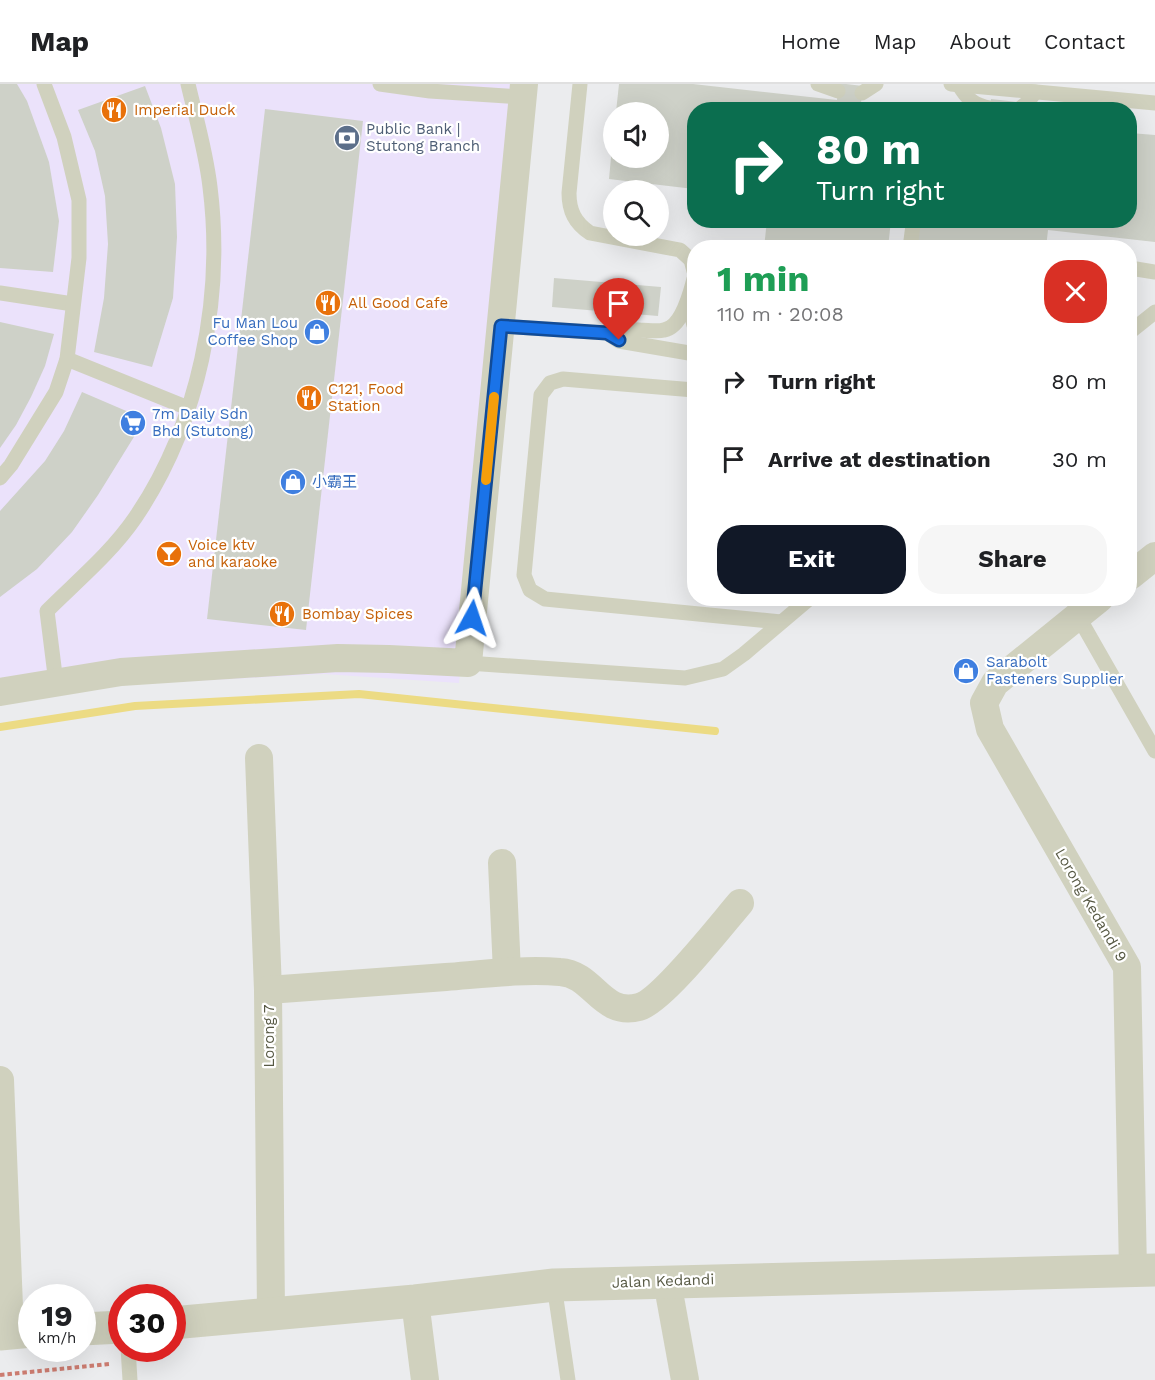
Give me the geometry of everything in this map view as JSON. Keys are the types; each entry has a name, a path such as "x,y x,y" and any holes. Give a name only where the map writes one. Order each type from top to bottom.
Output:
{"street":[{"path":"0,692 121,672 338,658 468,663 522,90"},
{"path":"1137,570 1155,556"},
{"path":"1078,616 1090,606"},
{"name":"Lorong Kedandi 9","path":"1078,616 995,683 984,703 990,729 1126,967 1144,1270"},
{"name":"Lorong 7","path":"259,758 268,990 271,1314"},
{"path":"502,862 507,972"},
{"path":"268,990 507,972 562,972 586,981 604,1001 613,1006 632,1009 641,1007 660,996 740,903"},
{"path":"0,1080 14,1333"},
{"name":"Jalan Kedandi","path":"186,1322 415,1301 554,1285 1144,1270"},
{"path":"667,1281 685,1380"},
{"path":"415,1301 425,1380"}],"lane":[{"path":"0,478 11,465 56,392 67,359 74,304 79,258 79,200 64,137 44,84"},
{"path":"56,683 47,611 108,550 134,519 161,476 189,408 204,340 210,301 213,244 210,187 188,84"},
{"path":"380,84 430,91 522,90"},
{"path":"580,84 569,193 569,206 573,215 580,226 590,233 680,250 687,256"},
{"path":"819,84 838,91"},
{"path":"862,93 876,84"},
{"path":"955,84 1155,103"},
{"path":"955,84 972,102"},
{"path":"1028,102 1035,92"},
{"path":"1137,269 1155,272"},
{"path":"0,293 74,304"},
{"path":"607,333 617,328 664,330 673,326 687,304"},
{"path":"1137,325 1155,312"},
{"path":"501,326 607,333 619,340 687,353"},
{"path":"67,359 189,408"},
{"path":"687,389 563,379 550,383 541,395 524,575 530,590 544,599 781,622"},
{"path":"468,663 685,678 723,669 800,606"},
{"path":"1078,616 1155,751"},
{"path":"554,1285 568,1380"},
{"path":"129,1362 130,1380"}],"path":[{"path":"0,1375 108,1358"}],"shaded area":[{"path":"0,84 513,84 459,683 324,674 119,685 0,705"}],"building":[{"path":"0,84 17,84 27,101 49,162 59,221 53,272 0,268"},
{"path":"619,84 693,84 837,100 838,84 863,86 861,102 687,102 687,188 669,186 669,180 609,179 610,168 669,168 669,102 617,102"},
{"path":"145,86 161,128 175,184 177,237 173,298 152,367 94,352 104,298 108,244 105,196 95,151 78,110"},
{"path":"991,99 1017,102 991,102"},
{"path":"265,109 363,121 306,630 207,619"},
{"path":"1137,134 1155,135 1155,242 1048,230 1047,240 918,240 919,228 1137,228"},
{"path":"766,228 890,228 889,240 765,240"},
{"path":"554,278 661,287 658,316 552,307"},
{"path":"0,322 54,334 45,366 31,397 0,448"},
{"path":"82,392 145,419 72,532 37,569 0,597 0,511 45,461 64,431"}],"waterway":[{"path":"0,727 135,706 359,694 715,731"}],"slow traffic":[{"path":"486,480 494,397"}],"place":[{"name":"Imperial Duck","path":"114,110"},
{"name":"Public Bank | Stutong Branch","path":"347,138"},
{"name":"All Good Cafe","path":"328,303"},
{"name":"Fu Man Lou Coffee Shop","path":"317,332"},
{"name":"C121, Food Station","path":"309,398"},
{"name":"7m Daily Sdn Bhd (Stutong)","path":"133,423"},
{"name":"小霸王","path":"293,482"},
{"name":"Voice ktv and karaoke","path":"169,554"},
{"name":"Bombay Spices","path":"282,614"},
{"name":"Sarabolt Fasteners Supplier","path":"966,671"}],"route":[{"path":"472,618 501,326 607,333 619,340"}]}
